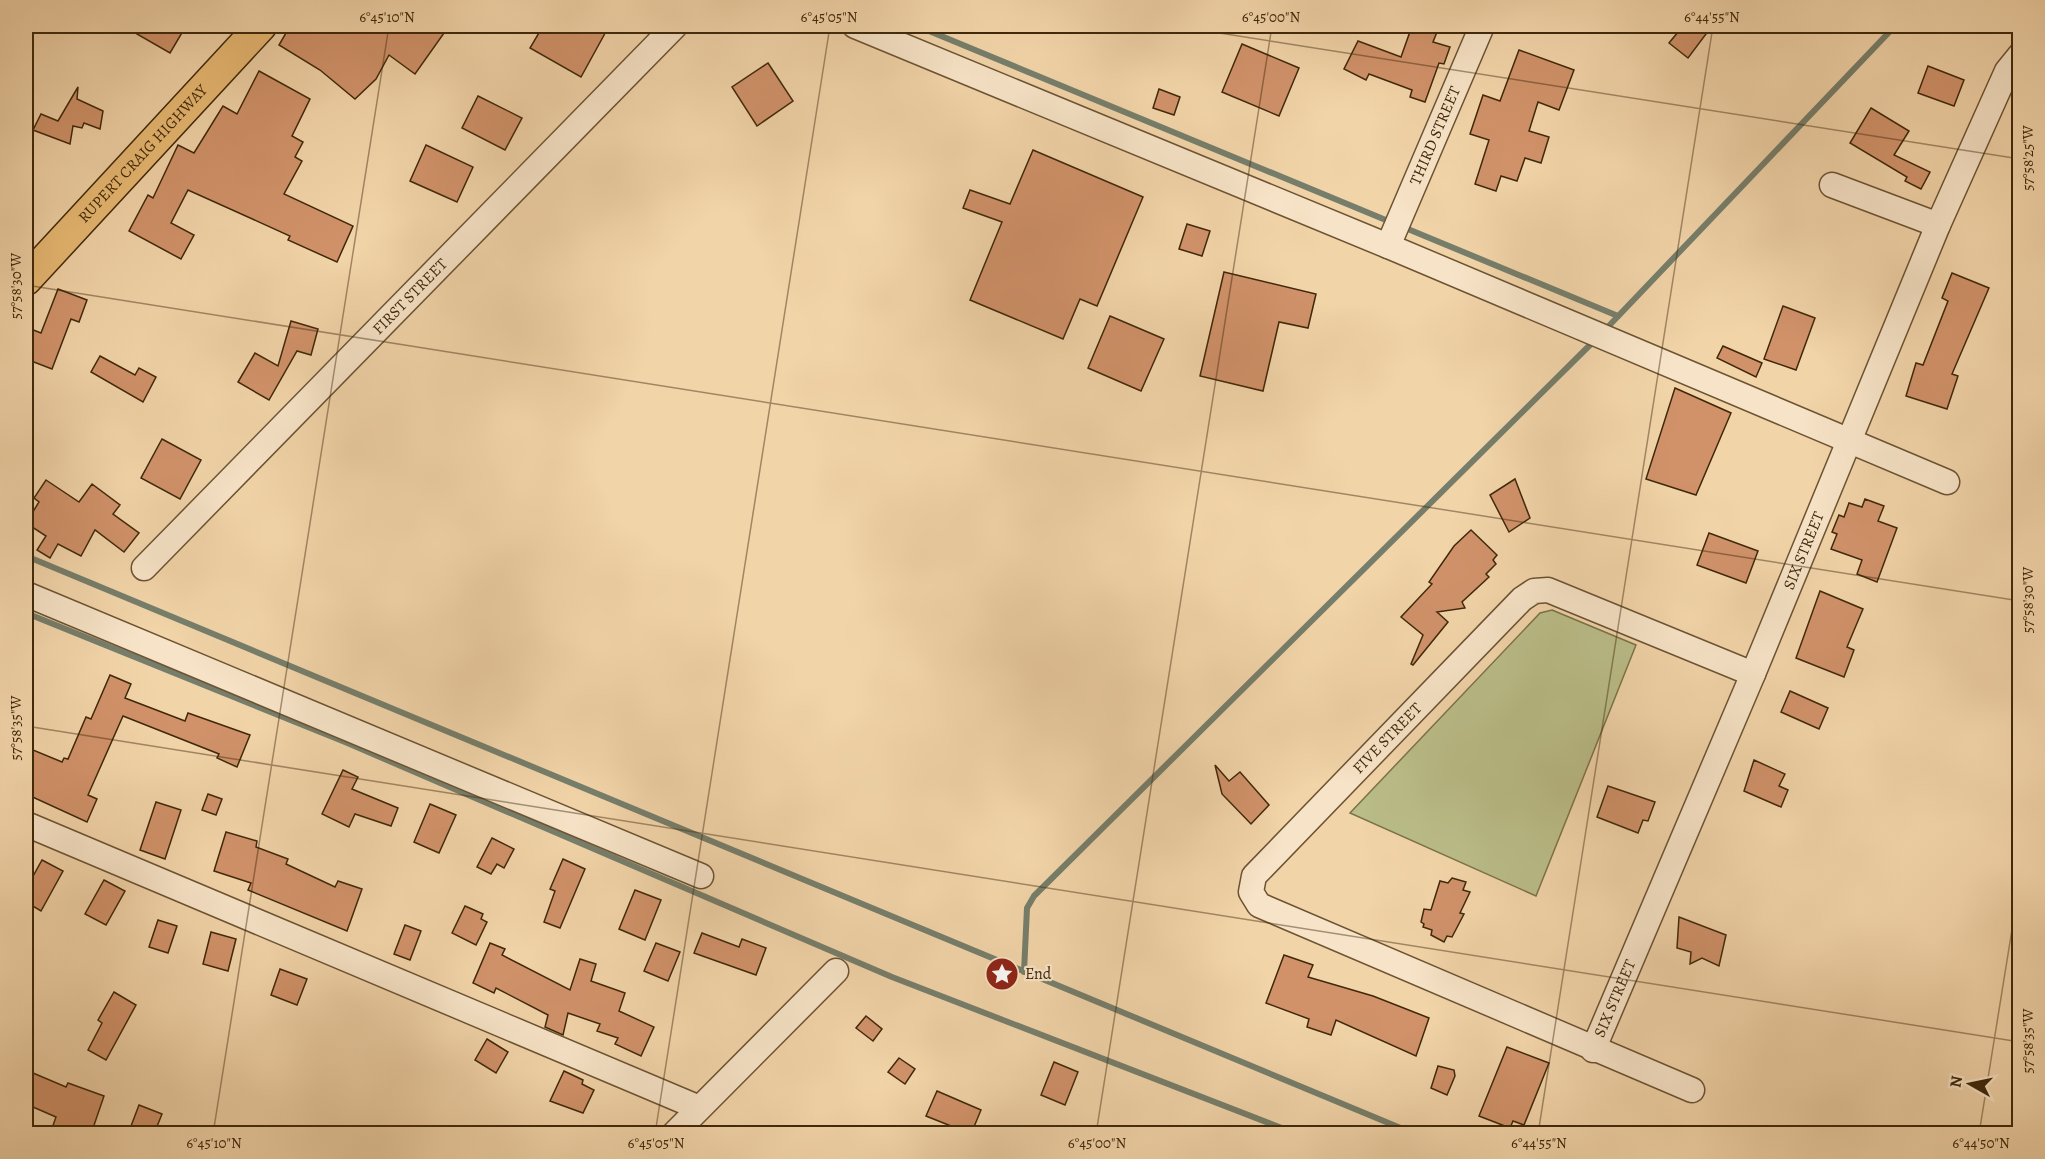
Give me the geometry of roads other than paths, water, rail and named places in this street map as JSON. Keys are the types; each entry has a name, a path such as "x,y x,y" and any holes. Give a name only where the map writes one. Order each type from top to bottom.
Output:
{"main road":[{"name":"RUPERT CRAIG HIGHWAY","path":"26,280 261,26"}],"street":[{"name":"FIRST STREET","path":"144,568 675,26"},
{"path":"855,26 1388,246 1848,443 1947,482"},
{"name":"THIRD STREET","path":"1388,246 1482,26"},
{"name":"SIX STREET","path":"1593,1050 1753,674 1938,225 2007,71 2019,55"},
{"path":"1832,184 1938,225"},
{"name":"FIVE STREET","path":"1593,1050 1259,905 1251,892 1254,876 1522,599 1534,591 1548,590 1753,674"},
{"path":"26,594 701,876"},
{"path":"26,824 697,1107"},
{"path":"674,1134 697,1107 836,971"},
{"path":"1593,1050 1692,1090"}],"waterway":[{"path":"917,26 1393,223"},
{"path":"1603,332 1895,26"},
{"path":"1403,227 1618,316"},
{"path":"1024,972 1027,908 1034,896 1596,339"},
{"path":"26,556 1415,1134"},
{"path":"26,613 345,742 892,977 1297,1134"}],"place":[{"name":"End","path":"1002,974"}]}
